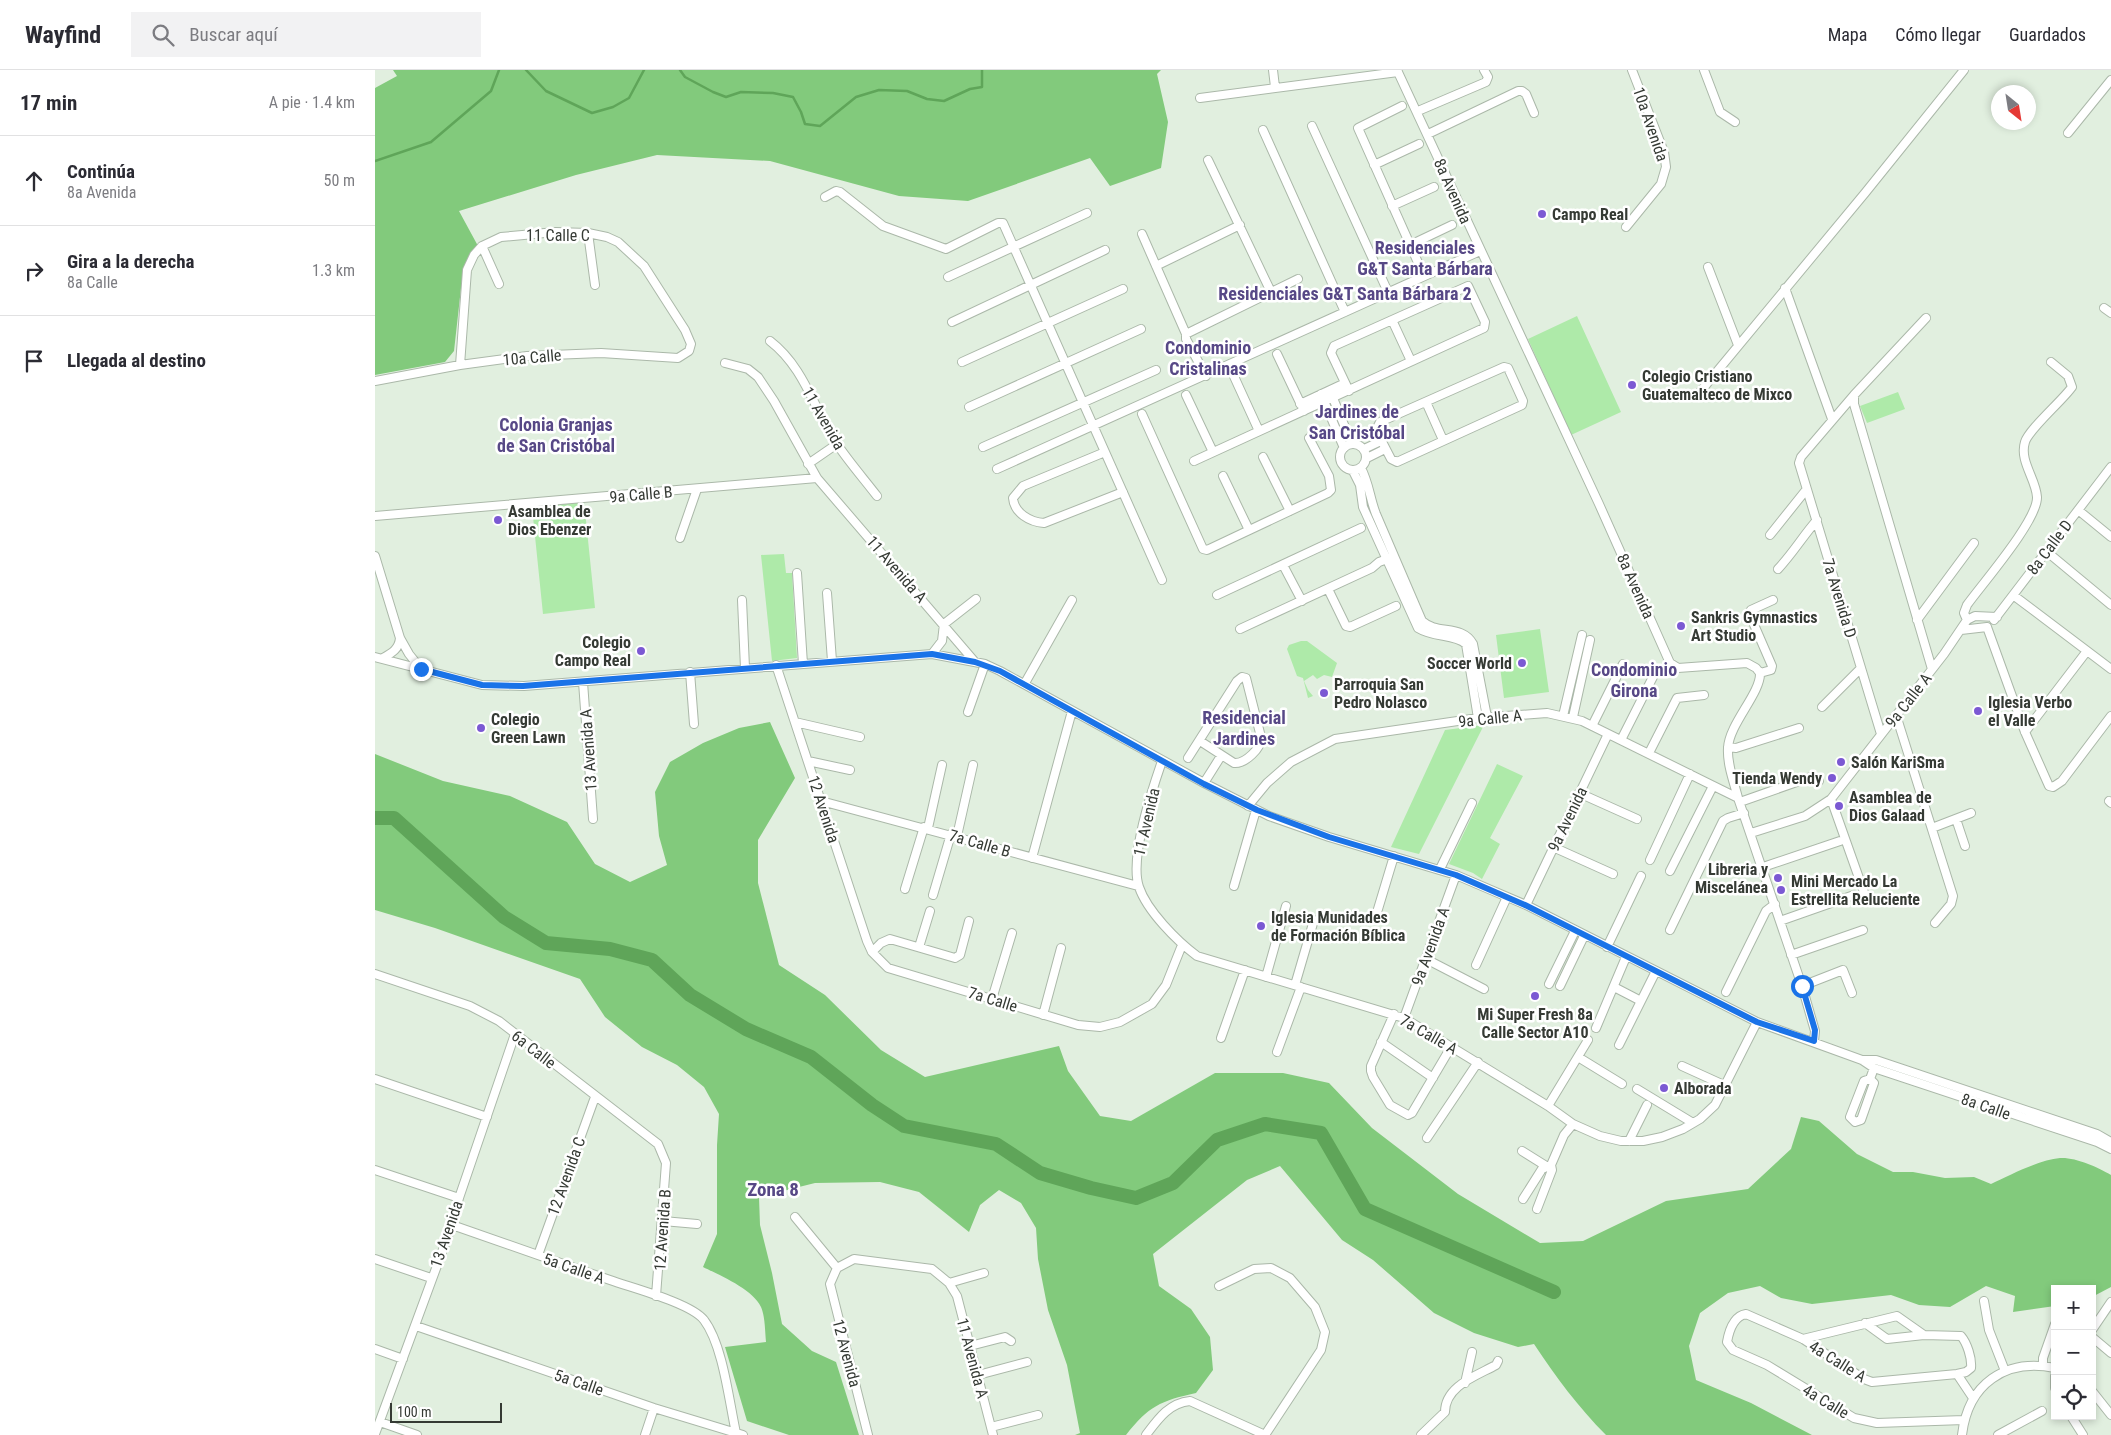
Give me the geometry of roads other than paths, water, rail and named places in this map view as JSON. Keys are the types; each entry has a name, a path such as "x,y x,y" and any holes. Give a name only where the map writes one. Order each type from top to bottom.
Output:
{"street":[{"path":"1273,70 1275,87"},
{"path":"1418,112 1486,82 1488,77 1484,70"},
{"name":"10a Avenida","path":"1627,226 1661,184 1667,167 1664,152 1632,70"},
{"path":"1704,70 1720,112 1735,122"},
{"path":"1700,392 1964,70"},
{"path":"1200,98 1397,71"},
{"name":"8a Avenida","path":"1397,71 1418,112 1480,250 1599,504 1670,663 1678,668 1747,663 1756,668 1759,673"},
{"path":"2068,133 2111,80"},
{"path":"1428,134 1518,91 1525,94 1534,113"},
{"path":"1402,106 1358,128 1424,276"},
{"path":"1312,126 1389,292"},
{"path":"1263,130 1345,312"},
{"path":"1374,166 1419,144"},
{"path":"1208,160 1271,292"},
{"path":"1392,206 1434,187"},
{"path":"825,197 836,191 840,192 883,226 946,249 999,223 1003,223 1162,580"},
{"path":"948,277 1087,213"},
{"path":"1156,266 1240,225"},
{"path":"1410,245 1452,225"},
{"name":"11 Calle C","path":"482,246 501,237 556,232 588,233 619,242 645,266 685,330 691,344 689,351"},
{"path":"588,233 595,285"},
{"path":"1142,234 1186,334 1186,339 1205,376"},
{"path":"460,365 467,270 469,261 482,246 499,284"},
{"path":"952,322 1105,250"},
{"path":"997,469 1094,427 1480,250"},
{"path":"1707,267 1738,345"},
{"path":"1186,334 1298,279"},
{"path":"1194,461 1259,431 1339,390 1411,361 1484,328 1485,322 1468,286 1333,346 1331,353 1339,390 1352,444"},
{"path":"1785,288 1832,419 1926,318"},
{"path":"962,362 1123,289"},
{"path":"2104,308 2111,313"},
{"path":"1392,320 1411,361"},
{"path":"969,407 1141,329"},
{"name":"11 Avenida","path":"770,342 783,352 798,372 837,444 877,496"},
{"name":"10a Calle","path":"375,381 460,365 527,356 601,353 678,358 689,351"},
{"path":"1277,354 1302,408"},
{"name":"9a Calle A","path":"1751,833 1805,816 1831,799 1961,630 1967,620 1964,612 1967,605 2031,518 2037,497 2024,454 2025,441 2064,398 2072,386 2068,376 2051,362"},
{"path":"725,363 743,367 757,377 774,401 817,478"},
{"path":"1505,367 1508,368 1523,403 1443,440 1397,462 1391,459 1376,430 1380,422 1505,367"},
{"path":"983,447 1155,370"},
{"path":"1232,372 1259,431"},
{"path":"1187,395 1213,452"},
{"path":"1854,395 1854,404 1932,669"},
{"path":"1319,400 1344,448"},
{"path":"1426,402 1443,440"},
{"path":"1142,414 1203,549 1207,550 1331,490 1329,476 1309,438"},
{"name":"7a Avenida D","path":"1832,419 1801,457 1799,463 1881,734"},
{"path":"1325,468 1340,460 1344,448 1352,444 1364,449 1381,441"},
{"path":"808,464 837,444"},
{"path":"1364,449 1367,458"},
{"path":"1340,460 1345,468 1353,471 1361,468 1367,458 1385,449"},
{"path":"1105,452 1023,486 1013,498 1014,504 1027,518 1043,523 1123,492"},
{"path":"1263,457 1290,511"},
{"name":"8a Calle D","path":"1987,627 1997,618 2111,467"},
{"path":"1329,476 1345,468"},
{"path":"1361,468 1369,485 1369,497 1389,562 1422,621 1427,626 1459,632 1469,638 1473,644 1487,717"},
{"path":"1353,471 1360,485 1363,506 1418,628 1435,636 1456,638 1466,644 1478,718"},
{"path":"1223,476 1249,530"},
{"name":"9a Calle B","path":"375,516 697,490 817,478"},
{"name":"11 Avenida A","path":"817,478 975,662"},
{"path":"680,538 697,490"},
{"path":"1770,535 1806,490"},
{"path":"2078,510 2111,537"},
{"path":"1778,569 1792,554 1802,537 1817,520"},
{"path":"1217,595 1361,528"},
{"path":"1917,620 1974,543"},
{"path":"2046,551 2111,605"},
{"path":"375,556 400,638 409,654 421,669"},
{"path":"1241,629 1389,562"},
{"path":"1283,565 1301,601"},
{"path":"797,573 803,664"},
{"path":"1328,589 1346,626 1350,627 1396,606"},
{"path":"827,593 832,661"},
{"path":"2013,595 2111,669"},
{"path":"932,654 942,641 944,624 976,599"},
{"path":"742,600 745,668"},
{"path":"1026,679 1072,600"},
{"path":"1773,600 1751,610 1749,613 1772,666 1771,670 1759,673 1757,684 1737,722 1728,747 1730,768 1739,800 1802,986 1815,1030 1814,1041"},
{"path":"1967,620 1975,616 1997,618"},
{"path":"1961,630 1987,627 2025,732 2049,786 2053,787 2061,781 2111,716"},
{"path":"1563,716 1582,635"},
{"name":"8a Calle","path":"379,658 393,653 399,645 400,638"},
{"path":"1573,718 1590,640"},
{"path":"2025,732 2087,651"},
{"name":"8a Calle","path":"379,658 482,685 523,686 932,654 985,664 1026,679 1071,710 1204,784 1257,810 1329,837 1456,875 1525,905 1757,1022 1863,1060 1874,1068 2097,1142 2111,1149"},
{"path":"968,712 985,664"},
{"path":"1592,726 1623,664"},
{"name":"12 Avenida","path":"776,665 872,952"},
{"path":"1822,707 1861,668"},
{"path":"1621,740 1657,669"},
{"path":"689,672 694,724"},
{"path":"1188,758 1237,681 1242,676 1246,678 1262,742 1259,747 1238,763 1221,756 1200,741"},
{"name":"13 Avenida A","path":"583,682 593,819"},
{"path":"1475,694 1484,694"},
{"path":"1649,754 1677,698 1704,695"},
{"path":"1032,858 1071,710"},
{"name":"9a Calle A","path":"1248,806 1267,783 1291,762 1335,739 1478,718 1547,713 1573,718 1592,726 1739,800"},
{"path":"1896,715 1953,896 1951,904 1935,922"},
{"path":"795,722 860,737"},
{"path":"1728,747 1736,748 1799,728"},
{"name":"9a Avenida","path":"1525,905 1607,734"},
{"path":"1204,784 1221,756"},
{"name":"11 Avenida","path":"1138,886 1137,851 1162,760"},
{"path":"808,761 850,770"},
{"path":"905,889 926,827 942,765"},
{"path":"933,895 954,835 973,765"},
{"path":"1650,860 1690,774"},
{"path":"1739,800 1811,777 1819,781"},
{"path":"1670,871 1713,786"},
{"path":"1579,792 1637,819"},
{"path":"1831,799 1865,895"},
{"name":"7a Calle B","path":"821,801 926,827 1138,886"},
{"path":"1440,869 1472,803"},
{"path":"1234,886 1257,810"},
{"path":"1671,930 1723,821 1744,813"},
{"path":"1933,828 1971,813"},
{"path":"1957,819 1965,846"},
{"path":"1763,867 1840,841"},
{"path":"1553,848 1613,874"},
{"path":"1375,919 1394,856"},
{"name":"9a Avenida A","path":"1404,1018 1456,875"},
{"path":"1607,947 1641,876"},
{"path":"1138,886 1159,919 1182,945"},
{"path":"1780,921 1854,895"},
{"path":"1475,965 1507,897"},
{"path":"1726,992 1766,911 1775,904"},
{"path":"1266,976 1286,906"},
{"path":"919,947 930,911"},
{"path":"1277,1052 1298,986 1314,920"},
{"path":"872,952 881,943 890,939 958,957 969,921"},
{"path":"1791,955 1863,930"},
{"path":"1549,984 1575,931"},
{"path":"993,999 1011,933"},
{"path":"1560,986 1584,936"},
{"name":"7a Calle","path":"872,952 888,968 1085,1026 1100,1027 1120,1022 1152,1004 1166,985 1182,945"},
{"name":"7a Calle A","path":"1182,945 1197,956 1395,1014 1478,1062 1573,1124 1600,1136 1629,1141 1662,1137 1693,1124 1715,1105 1757,1022"},
{"path":"1043,1014 1061,948"},
{"path":"1596,1028 1626,957"},
{"path":"1426,959 1484,989"},
{"path":"1221,1038 1245,970"},
{"path":"1802,986 1843,970 1852,993"},
{"path":"1619,1045 1656,971"},
{"name":"6a Calle","path":"375,974 470,1006 499,1021 658,1144 666,1163"},
{"path":"1614,987 1641,1001"},
{"path":"1395,1014 1371,1066 1373,1077 1390,1105 1408,1115 1412,1113 1448,1052"},
{"name":"13 Avenida","path":"375,1434 452,1225 459,1198 515,1034"},
{"path":"1548,1106 1588,1040"},
{"path":"1381,1042 1433,1078"},
{"path":"1578,1056 1622,1084"},
{"name":"8a Calle","path":"1863,1060 1876,1060 2097,1134 2111,1142"},
{"path":"1427,1138 1478,1062"},
{"path":"1682,1066 1726,1086"},
{"path":"1870,1079 1874,1083 1861,1120 1855,1122 1850,1117 1865,1081 1870,1079 1874,1068"},
{"path":"375,1079 487,1117"},
{"path":"1637,1089 1693,1124"},
{"name":"12 Avenida C","path":"538,1255 595,1097"},
{"path":"1629,1141 1647,1105"},
{"path":"1523,1200 1548,1165 1564,1135 1573,1124"},
{"path":"1523,1151 1548,1165 1552,1170 1537,1209"},
{"name":"12 Avenida B","path":"657,1296 666,1163"},
{"path":"375,1170 459,1198"},
{"path":"795,1217 835,1270 854,1259 932,1269 949,1283 984,1273"},
{"path":"663,1221 697,1224"},
{"name":"5a Calle A","path":"452,1225 657,1296 695,1312 703,1318 714,1339 740,1434"},
{"path":"375,1259 431,1278"},
{"path":"1146,1435 1161,1414 1179,1402 1190,1401 1265,1435 1321,1350 1325,1332 1315,1307 1290,1278 1271,1268 1254,1269 1219,1286"},
{"name":"12 Avenida","path":"835,1270 830,1284 832,1296 868,1435"},
{"name":"11 Avenida A","path":"949,1283 957,1296 992,1431"},
{"path":"1984,1301 1989,1330 2005,1371"},
{"path":"2096,1324 2111,1302"},
{"name":"4a Calle A","path":"1727,1344 1727,1339 1740,1316 1746,1314 1803,1339 1864,1379 1872,1382 1957,1374 1966,1372 1971,1368 1965,1341 1961,1336 1924,1335"},
{"path":"1803,1339 1897,1316 1924,1335"},
{"path":"1865,1323 1887,1339 1924,1335"},
{"name":"5a Calle","path":"416,1326 654,1408 740,1434"},
{"path":"2043,1366 2043,1358 2053,1330"},
{"path":"970,1346 1005,1337 1011,1341"},
{"path":"2096,1340 2111,1353"},
{"name":"4a Calle","path":"1727,1344 1733,1350 1767,1365 1854,1418 1877,1423 1964,1420"},
{"path":"375,1349 403,1359"},
{"path":"1465,1383 1471,1352"},
{"path":"1421,1435 1445,1412 1445,1404 1449,1395 1465,1383 1496,1365 1499,1361"},
{"path":"978,1375 1027,1362"},
{"path":"1962,1435 1964,1420 1973,1398 1987,1382 2005,1371 2029,1365 2051,1367"},
{"path":"1957,1374 1973,1398"},
{"path":"2096,1396 2111,1415"},
{"path":"645,1435 654,1408"},
{"path":"1998,1435 2042,1411"},
{"path":"992,1431 1038,1415"},
{"path":"2074,1420 2083,1435"},
{"path":"380,1422 417,1435"}],"waterway":[{"path":"375,161 431,142 491,91 499,70"},
{"path":"526,70 546,91 592,113 613,107 629,98 644,70"},
{"path":"680,70 685,77 726,97 741,92 773,93 793,97 805,124 820,126 856,97 879,90 907,91 927,99 944,101 970,89 982,87 982,70"},
{"path":"375,818 394,818 504,917 546,943 610,949 652,960 690,995 746,1029 811,1057 872,1105 904,1126 996,1144 1040,1173 1091,1188 1136,1198 1173,1183 1217,1140 1265,1124 1321,1133 1365,1209 1554,1292"}],"place":[{"name":"Campo Real","path":"1542,214"},
{"name":"Colegio Cristiano Guatemalteco de Mixco","path":"1632,385"},
{"name":"Asamblea de Dios Ebenzer","path":"498,520"},
{"name":"Sankris Gymnastics Art Studio","path":"1681,626"},
{"name":"Colegio Campo Real","path":"641,651"},
{"name":"Soccer World","path":"1522,663"},
{"name":"Parroquia San Pedro Nolasco","path":"1324,693"},
{"name":"Iglesia Verbo el Valle","path":"1978,711"},
{"name":"Colegio Green Lawn","path":"481,728"},
{"name":"Salón KariSma","path":"1841,762"},
{"name":"Tienda Wendy","path":"1832,778"},
{"name":"Asamblea de Dios Galaad","path":"1839,806"},
{"name":"Libreria y Miscelánea","path":"1778,878"},
{"name":"Mini Mercado La Estrellita Reluciente","path":"1781,890"},
{"name":"Iglesia Munidades de Formación Bíblica","path":"1261,926"},
{"name":"Mi Super Fresh 8a Calle Sector A10","path":"1535,996"},
{"name":"Alborada","path":"1664,1088"}],"district":[{"name":"Residenciales G&T Santa Bárbara","path":"1425,258"},
{"name":"Residenciales G&T Santa Bárbara 2","path":"1345,294"},
{"name":"Condominio Cristalinas","path":"1208,358"},
{"name":"Jardines de San Cristóbal","path":"1357,422"},
{"name":"Colonia Granjas de San Cristóbal","path":"556,435"},
{"name":"Condominio Girona","path":"1634,680"},
{"name":"Residencial Jardines","path":"1244,728"},
{"name":"Zona 8","path":"773,1189"}]}
